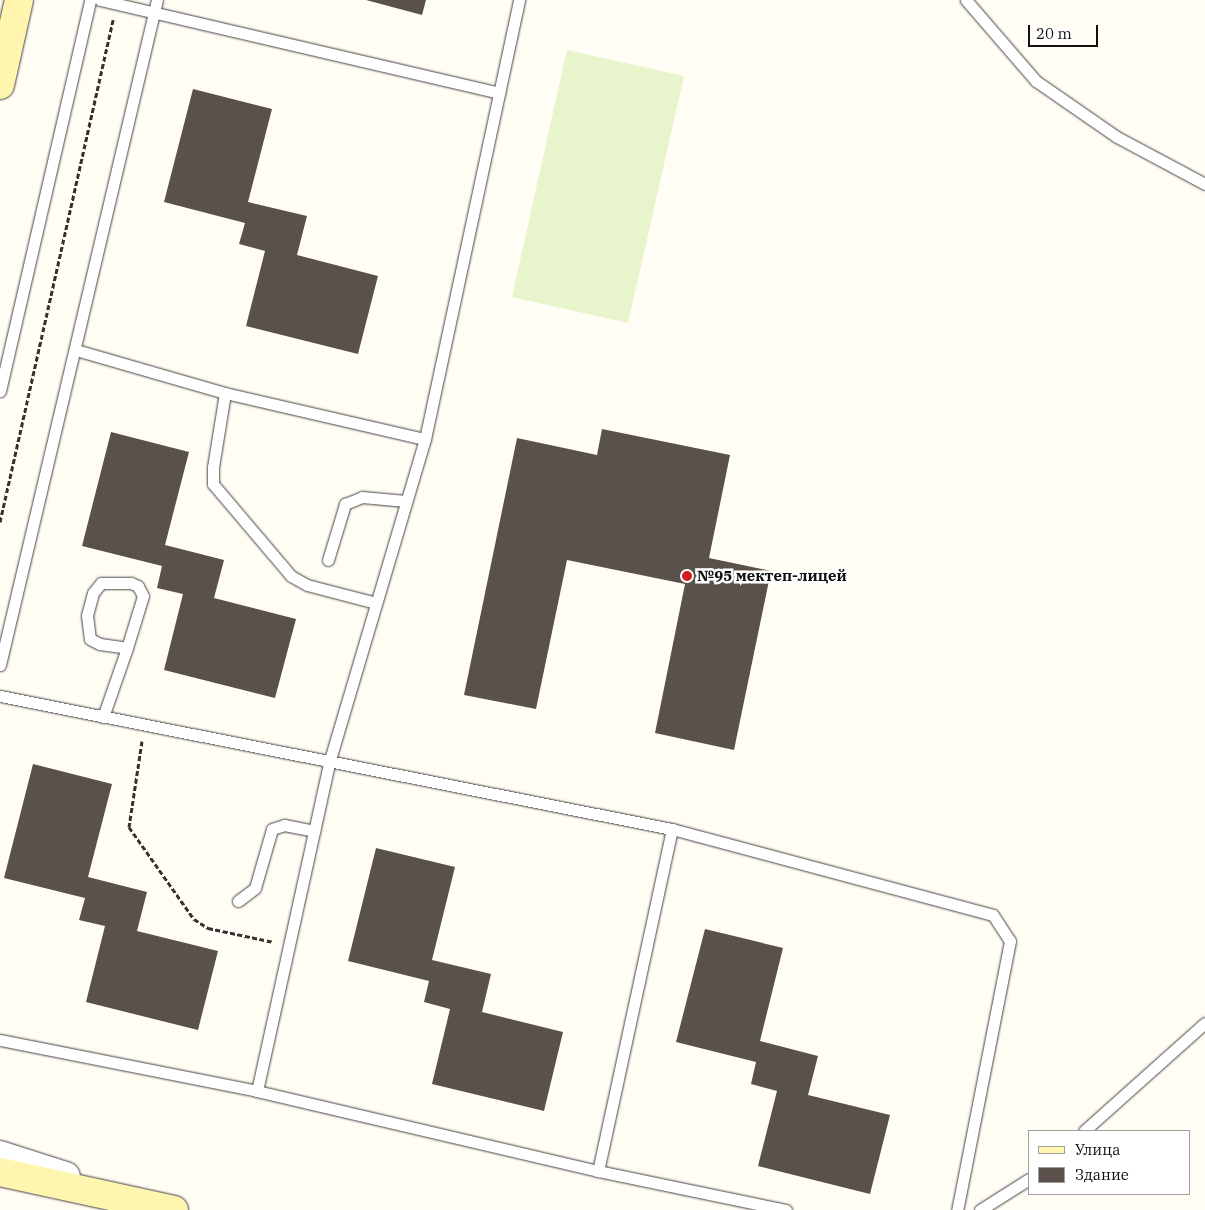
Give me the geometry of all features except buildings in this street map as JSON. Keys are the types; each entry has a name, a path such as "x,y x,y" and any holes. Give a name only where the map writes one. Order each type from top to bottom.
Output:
{"main road":[{"path":"0,85 19,0"},
{"path":"0,1172 175,1210"}],"street":[{"path":"0,1155 175,1210"}],"lane":[{"path":"0,391 90,0"},
{"path":"100,0 498,93"},
{"path":"0,665 76,350 157,0"},
{"path":"257,1091 329,763 425,439 519,0"},
{"path":"966,0 1036,81 1117,137 1205,184"},
{"path":"76,350 225,393 425,439"},
{"path":"225,393 213,466 213,484 291,576 307,585 376,603"},
{"path":"328,560 346,504 362,497 406,501"},
{"path":"103,717 127,648 143,596 138,586 131,583 100,583 93,592 87,615 90,639 100,644 127,648"},
{"path":"0,696 329,763 672,829 993,916 1010,942 957,1210"},
{"path":"238,901 255,888 272,829 284,825 314,831"},
{"path":"598,1171 672,829"},
{"path":"1085,1130 1205,1023"},
{"path":"0,1040 257,1091 598,1171 786,1210"},
{"path":"980,1210 1028,1180"}],"path":[{"path":"0,522 116,4"},
{"path":"145,726 129,827 194,919 208,928 289,945"}],"green space":[{"path":"567,50 684,76 628,323 512,297"}],"place":[{"name":"№95 мектеп-лицей","path":"687,576"}]}
